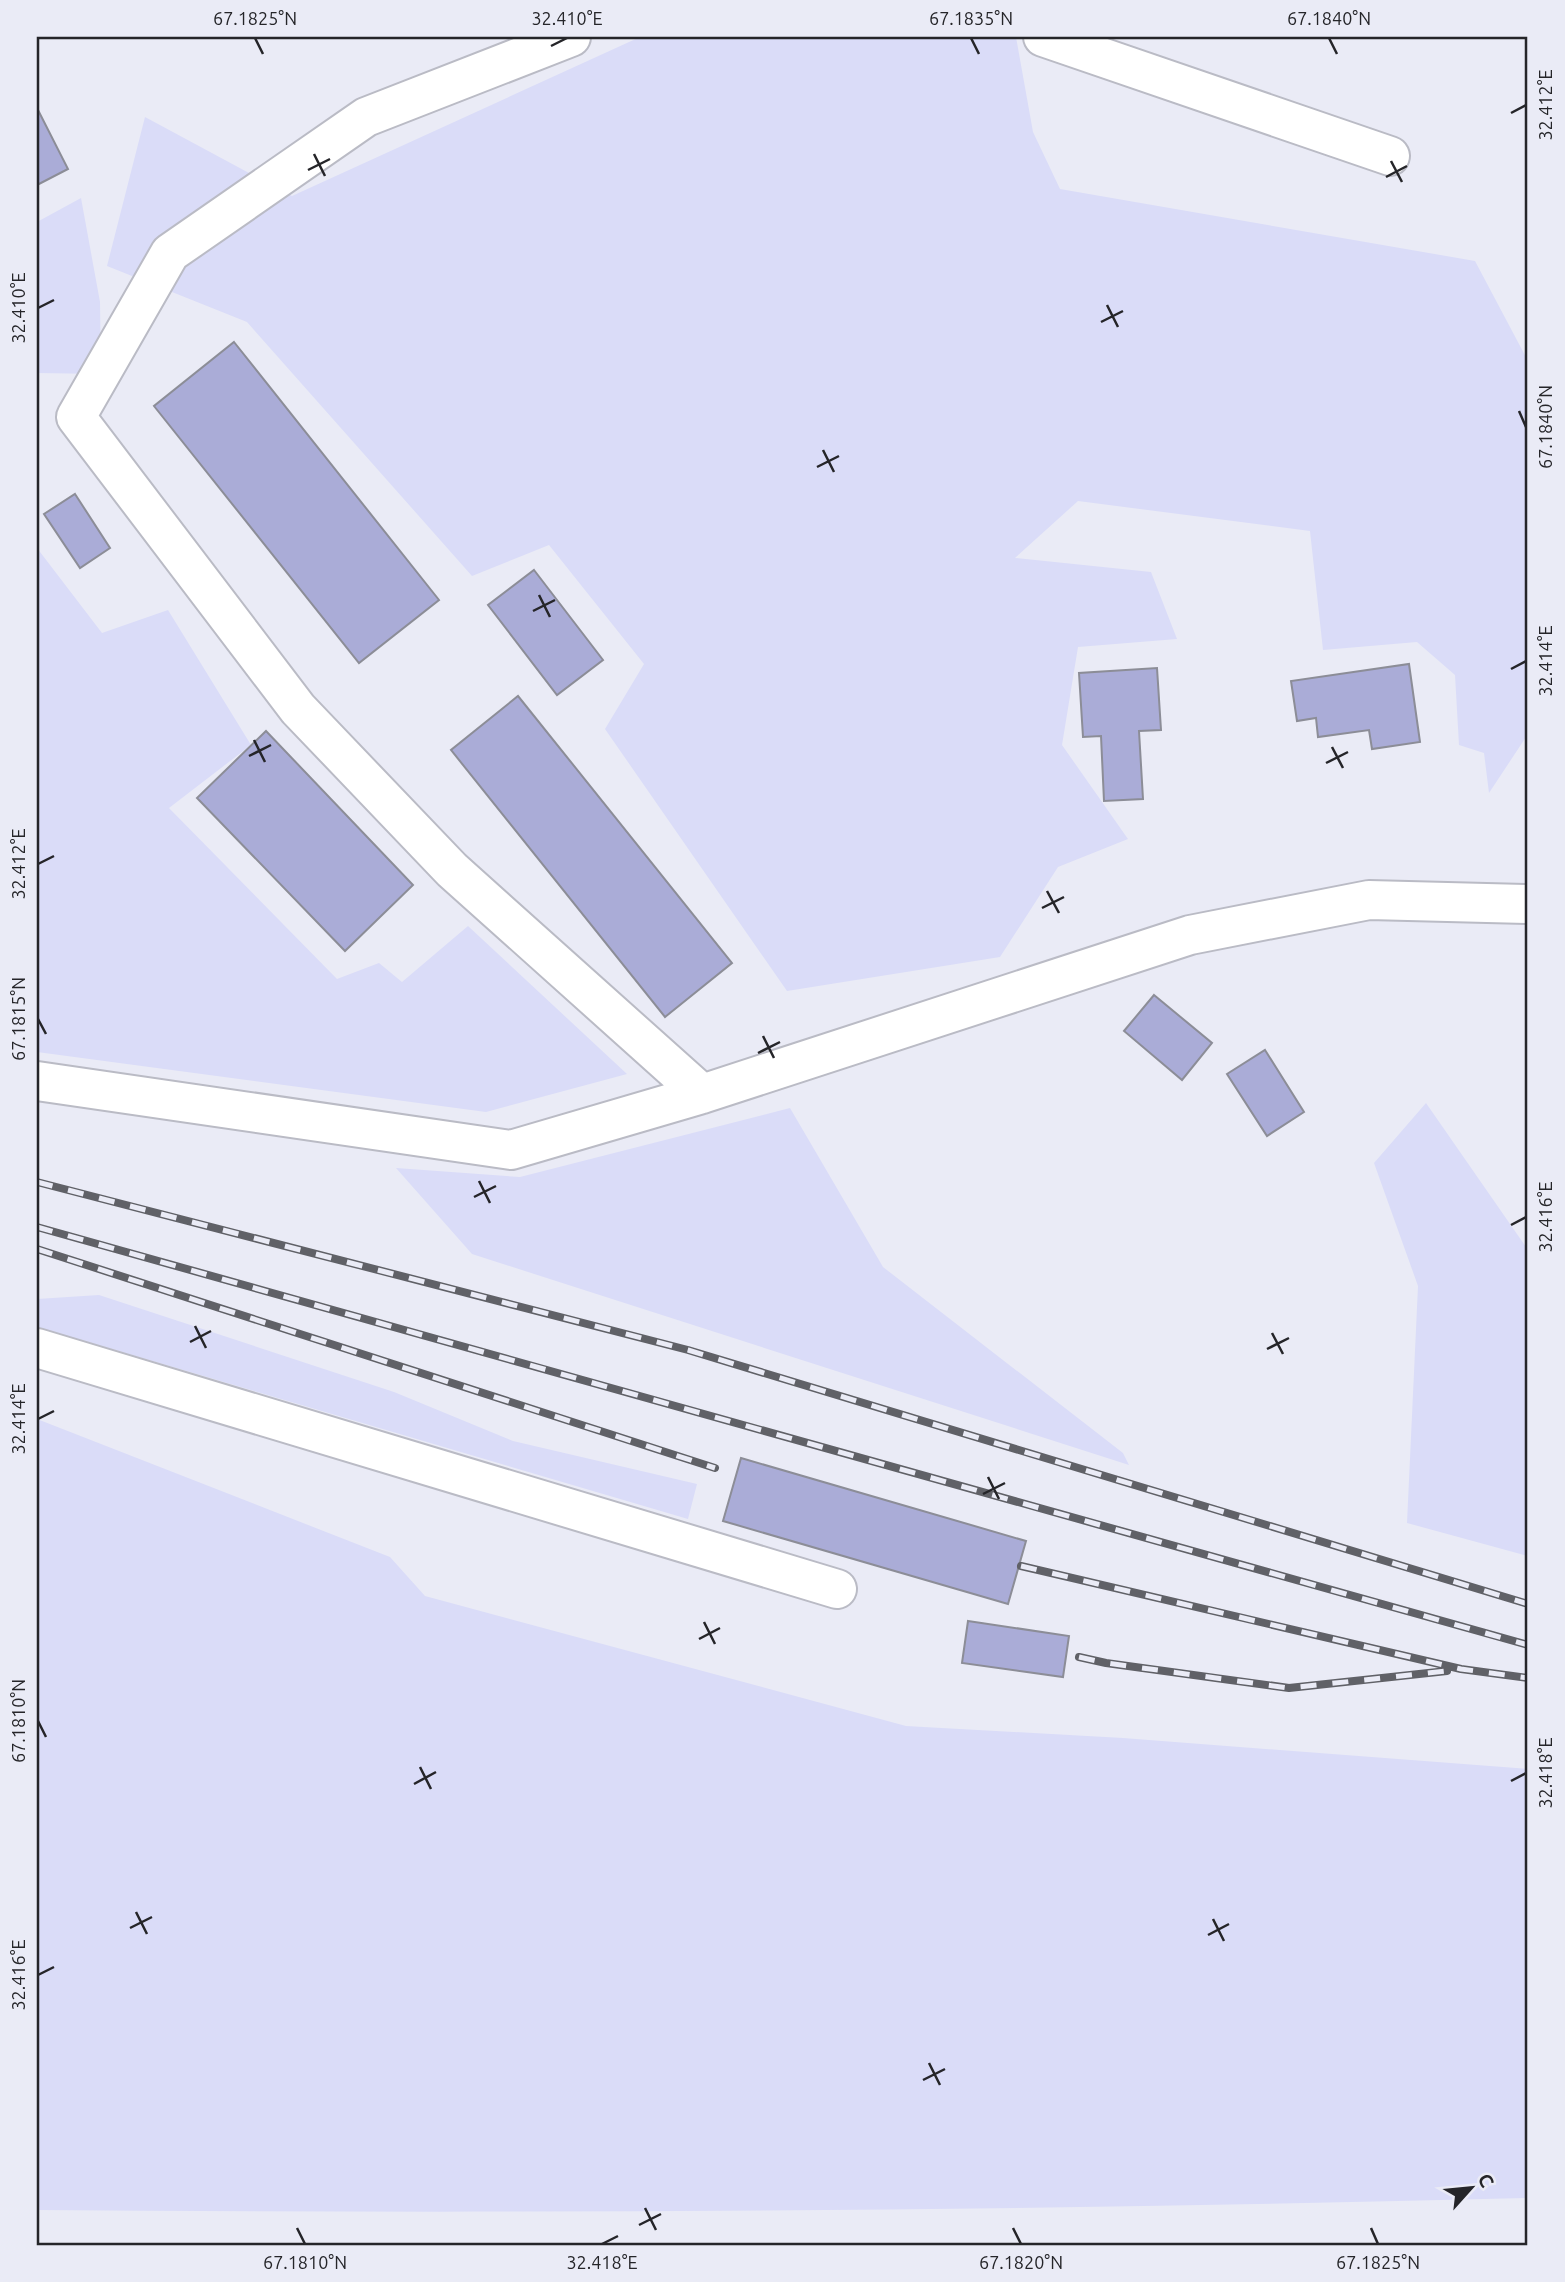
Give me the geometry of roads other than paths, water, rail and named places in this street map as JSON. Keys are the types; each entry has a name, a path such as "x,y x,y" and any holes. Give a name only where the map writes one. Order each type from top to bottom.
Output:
{"lane":[{"path":"571,37 366,117 170,253 76,417 298,709 452,870 702,1094"},
{"path":"1044,37 1390,156"},
{"path":"37,1081 510,1150 702,1094 1191,935 1369,900 1528,905"},
{"path":"37,1348 837,1589"}],"railway":[{"path":"37,1182 688,1350 1528,1604"},
{"path":"37,1227 1528,1645"},
{"path":"37,1249 715,1468"},
{"path":"1021,1566 1461,1669 1528,1678"},
{"path":"1079,1657 1289,1688 1447,1671"}]}
